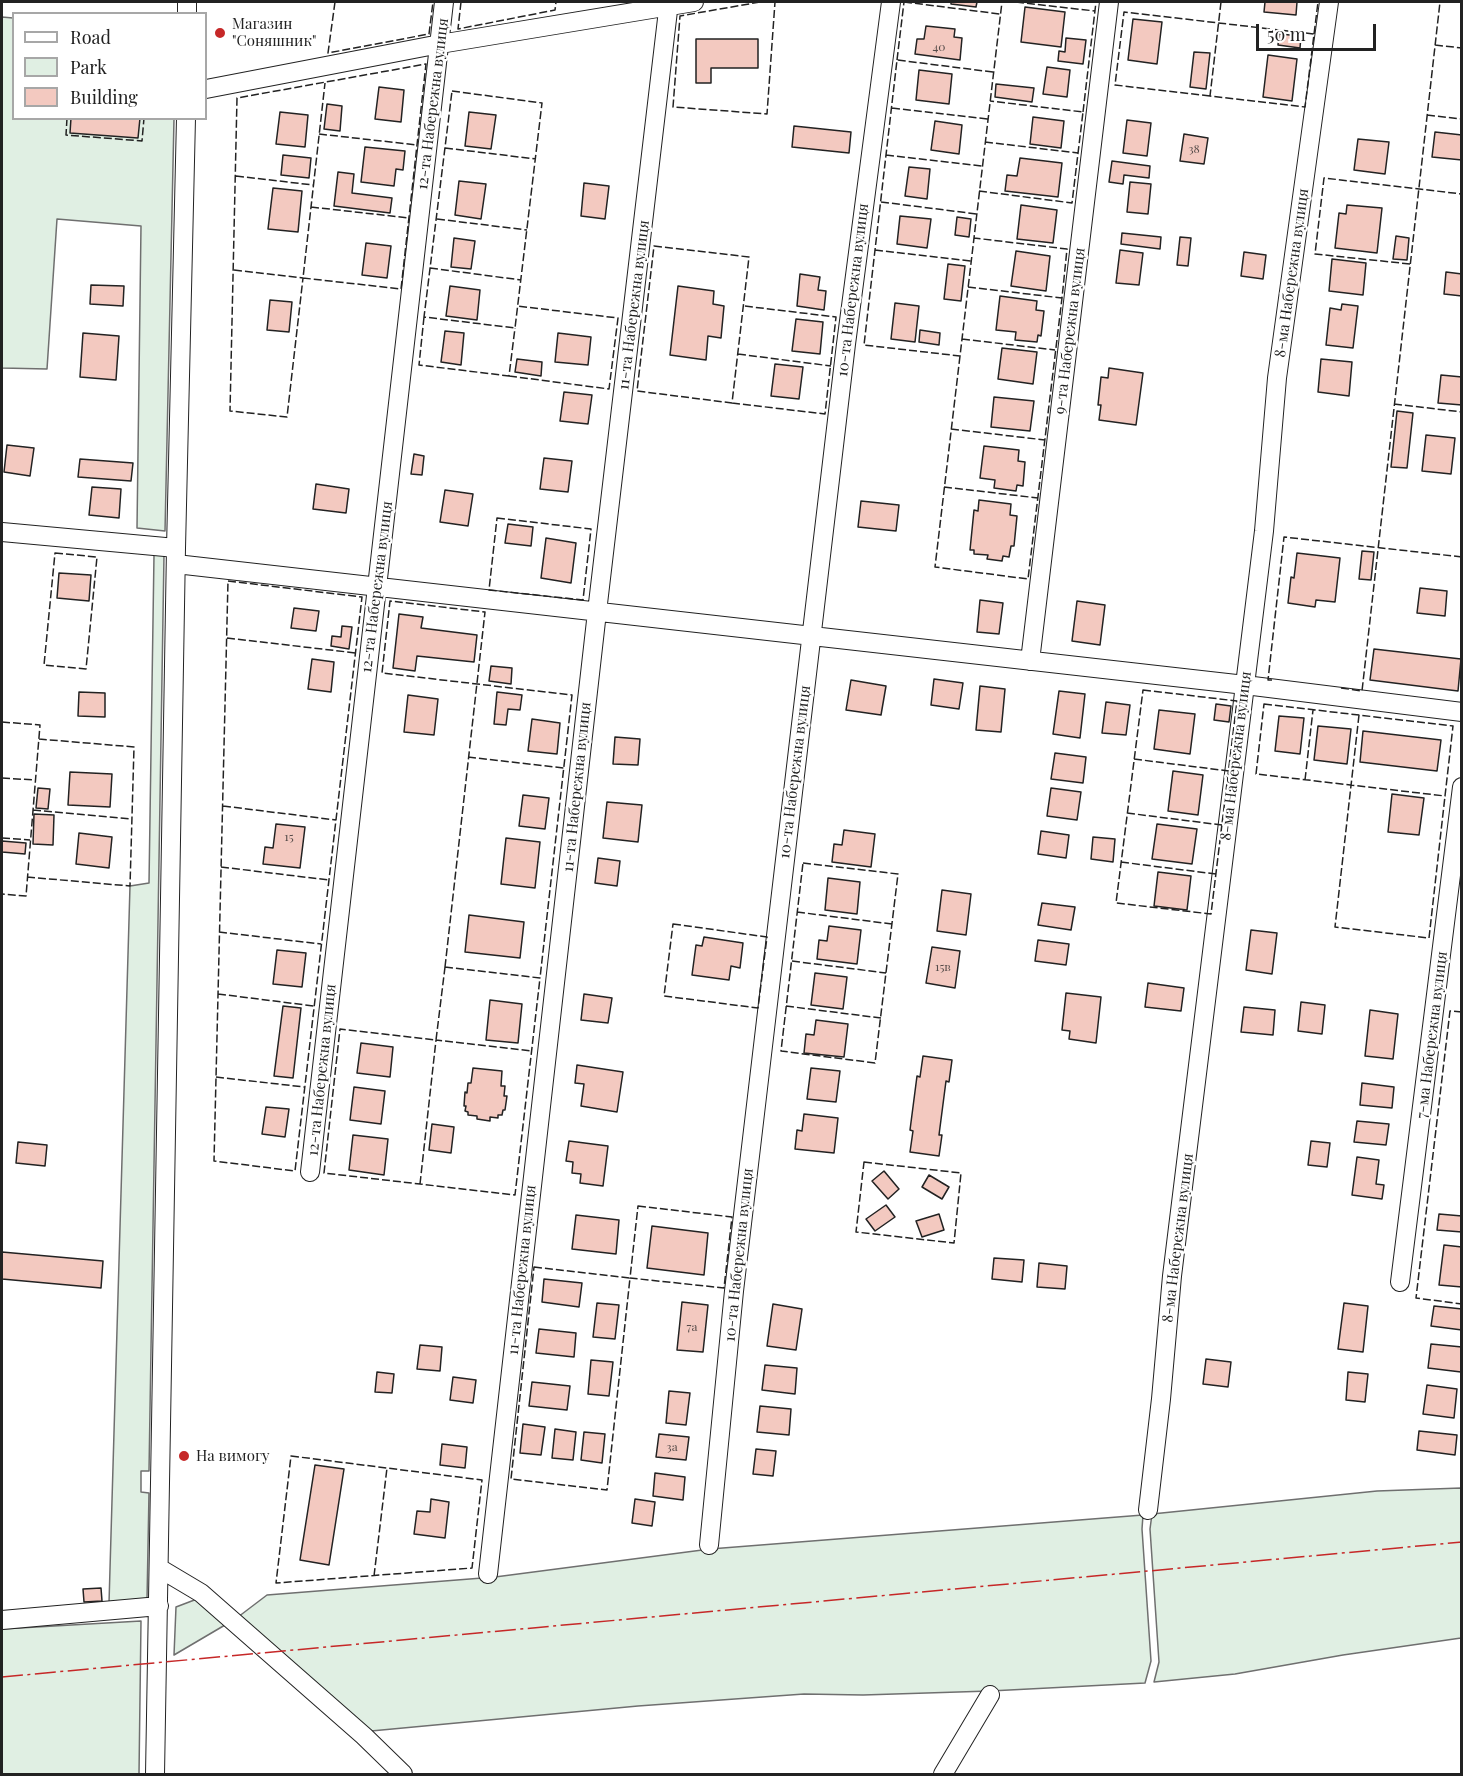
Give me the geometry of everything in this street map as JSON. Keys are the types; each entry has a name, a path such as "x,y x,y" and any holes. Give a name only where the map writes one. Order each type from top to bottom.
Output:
{"street":[{"name":"12-та Набережна вулиця","path":"310,1172 444,2"},
{"path":"207,88 440,44 669,4 694,2"},
{"name":"10-та Набережна вулиця","path":"710,1545 734,1291 844,355 891,2"},
{"name":"9-та Набережна вулиця","path":"1030,661 1109,2"},
{"name":"8-ма Набережна вулиця","path":"1148,1510 1172,1276 1264,531 1277,378 1329,2"},
{"name":"11-та Набережна вулиця","path":"488,1574 597,612 669,4"},
{"path":"154,1774 186,120"},
{"path":"2,532 376,586 1461,712"},
{"name":"7-ма Набережна вулиця","path":"1400,1282 1461,787"},
{"path":"159,1568 201,1593 364,1736 403,1774"},
{"path":"2,1620 159,1606"},
{"path":"943,1774 990,1695"}],"green space":[{"path":"2,17 12,18 12,120 174,120 165,531 137,528 141,226 57,219 47,369 2,368"},
{"path":"154,555 164,555 149,1471 141,1471 141,1492 149,1493 147,1600 109,1603 130,886 149,883"},
{"path":"1461,1488 1461,1638 1235,1674 1154,1682 1159,1662 1150,1529 1152,1514 1377,1491"},
{"path":"1143,1515 1151,1661 1145,1683 990,1691 863,1695 804,1694 638,1706 371,1731 238,1617 267,1595 495,1577 710,1549"},
{"path":"197,1599 225,1625 174,1655 176,1607"},
{"path":"141,1621 139,1774 2,1774 2,1629"}],"building":[{"path":"951,2 977,2 976,7 951,4"},
{"path":"1265,2 1297,2 1296,15 1264,12"},
{"path":"1025,7 1065,12 1061,47 1021,42"},
{"path":"1133,19 1162,22 1157,64 1128,60"},
{"path":"926,26 955,29 954,37 962,38 960,60 915,54 917,39 924,39"},
{"path":"1279,34 1301,36 1300,48 1278,45"},
{"path":"1066,38 1086,40 1083,64 1058,61 1059,51 1065,52"},
{"path":"696,39 758,39 758,68 711,68 711,83 696,83"},
{"path":"1194,52 1210,53 1206,89 1190,87"},
{"path":"1268,55 1297,59 1292,101 1263,97"},
{"path":"1047,67 1070,70 1067,97 1043,94"},
{"path":"919,70 952,74 949,104 916,100"},
{"path":"996,84 1034,88 1032,102 995,97"},
{"path":"379,87 404,90 401,122 375,119"},
{"path":"327,104 342,106 340,131 324,129"},
{"path":"280,112 308,115 305,147 276,144"},
{"path":"469,112 496,115 491,149 465,146"},
{"path":"1033,117 1064,121 1061,148 1030,144"},
{"path":"71,120 140,120 138,138 70,133"},
{"path":"1127,120 1151,123 1147,156 1123,153"},
{"path":"935,121 962,125 959,154 931,150"},
{"path":"794,126 851,132 849,153 792,147"},
{"path":"1435,132 1462,135 1462,160 1432,157"},
{"path":"1184,134 1208,138 1204,164 1180,161"},
{"path":"1358,139 1389,142 1385,174 1354,170"},
{"path":"365,147 405,151 403,170 396,169 394,186 361,182"},
{"path":"283,155 311,158 309,178 281,175"},
{"path":"1020,158 1062,163 1058,197 1005,191 1007,175 1017,176"},
{"path":"1112,161 1150,166 1149,178 1124,175 1123,184 1109,182"},
{"path":"909,167 930,169 927,199 905,196"},
{"path":"338,172 354,174 352,193 392,198 390,213 334,206"},
{"path":"459,181 486,184 481,219 455,215"},
{"path":"1130,182 1151,184 1148,214 1127,212"},
{"path":"584,183 609,186 605,219 581,216"},
{"path":"273,188 302,191 298,232 268,229"},
{"path":"1021,205 1057,210 1053,243 1017,239"},
{"path":"1347,205 1382,208 1377,253 1335,248 1339,213 1346,214"},
{"path":"900,216 931,219 927,248 897,244"},
{"path":"957,217 971,219 969,237 955,235"},
{"path":"1122,233 1161,237 1160,249 1121,244"},
{"path":"1396,236 1409,238 1407,260 1393,259"},
{"path":"1180,237 1191,238 1188,266 1177,265"},
{"path":"454,238 475,241 471,269 451,267"},
{"path":"366,243 391,246 387,278 362,275"},
{"path":"1120,250 1143,253 1139,285 1116,283"},
{"path":"1016,251 1050,256 1046,291 1011,286"},
{"path":"1244,252 1266,255 1263,279 1241,276"},
{"path":"1332,259 1366,263 1363,295 1329,291"},
{"path":"948,264 965,266 961,301 944,299"},
{"path":"1446,272 1462,274 1462,296 1444,294"},
{"path":"800,274 820,277 818,290 826,291 824,310 797,306"},
{"path":"91,285 124,286 123,306 90,304"},
{"path":"450,286 480,290 477,320 446,316"},
{"path":"678,286 714,291 713,304 724,306 721,338 708,336 706,360 670,355"},
{"path":"1000,296 1037,301 1036,310 1044,311 1041,336 1038,335 1037,342 1015,340 1016,332 996,330"},
{"path":"270,300 292,302 289,332 267,330"},
{"path":"895,303 919,306 915,342 891,339"},
{"path":"1342,304 1358,306 1353,348 1326,345 1330,308 1341,310"},
{"path":"796,319 823,322 820,354 792,351"},
{"path":"920,330 940,333 939,345 919,342"},
{"path":"445,331 464,333 461,365 441,362"},
{"path":"83,333 119,336 116,380 80,377"},
{"path":"558,333 591,337 588,365 555,362"},
{"path":"1002,348 1037,352 1033,384 998,379"},
{"path":"517,359 542,362 541,376 515,372"},
{"path":"1321,359 1352,362 1349,396 1318,392"},
{"path":"775,364 803,367 799,399 771,396"},
{"path":"1109,368 1143,373 1136,425 1099,420 1101,377 1108,378"},
{"path":"1441,375 1462,377 1462,405 1438,403"},
{"path":"564,392 592,395 588,424 560,421"},
{"path":"994,397 1034,401 1030,431 991,427"},
{"path":"1397,411 1413,413 1407,468 1391,467"},
{"path":"1426,435 1455,438 1451,474 1422,471"},
{"path":"7,445 34,448 30,476 4,472"},
{"path":"984,446 1019,450 1018,461 1025,462 1023,486 1017,485 1016,491 994,488 995,480 980,478"},
{"path":"414,454 424,456 422,475 411,474"},
{"path":"544,458 572,461 568,492 540,489"},
{"path":"80,459 133,463 131,481 78,477"},
{"path":"316,484 349,489 346,513 313,509"},
{"path":"92,487 121,489 119,518 89,515"},
{"path":"445,490 473,494 468,526 440,522"},
{"path":"979,500 1011,504 1010,515 1017,516 1014,546 1011,546 1009,557 1003,556 1002,561 987,559 988,555 974,554 974,550 970,550 974,510 978,511"},
{"path":"861,501 899,505 896,531 858,527"},
{"path":"508,524 533,527 531,546 505,543"},
{"path":"546,538 576,543 571,583 541,578"},
{"path":"1362,551 1374,552 1371,580 1359,579"},
{"path":"1297,553 1340,558 1335,602 1316,600 1315,607 1288,603"},
{"path":"59,573 91,575 89,601 57,598"},
{"path":"1420,588 1447,591 1445,616 1417,613"},
{"path":"980,600 1003,603 999,634 977,632"},
{"path":"1077,601 1105,605 1100,645 1072,641"},
{"path":"294,608 319,611 316,631 291,628"},
{"path":"399,614 423,617 421,628 477,635 474,662 417,656 415,671 393,668"},
{"path":"342,626 352,627 349,649 331,646 332,636 341,637"},
{"path":"1374,649 1461,659 1458,691 1370,680"},
{"path":"312,659 334,662 331,692 308,689"},
{"path":"491,666 512,668 511,684 489,681"},
{"path":"934,679 963,683 959,709 931,705"},
{"path":"851,680 886,686 881,715 846,710"},
{"path":"980,686 1005,689 1001,732 976,730"},
{"path":"1059,691 1085,694 1080,738 1053,734"},
{"path":"79,692 105,693 105,717 78,716"},
{"path":"497,692 522,695 520,710 508,709 506,725 494,724"},
{"path":"408,695 438,699 434,735 404,732"},
{"path":"1106,702 1130,705 1126,735 1102,733"},
{"path":"1216,704 1231,706 1229,722 1214,720"},
{"path":"1159,710 1195,714 1190,754 1154,749"},
{"path":"1279,716 1304,718 1300,754 1275,751"},
{"path":"532,719 560,723 557,754 528,751"},
{"path":"1318,726 1351,729 1347,764 1314,760"},
{"path":"1363,731 1441,740 1437,771 1360,762"},
{"path":"615,737 640,739 638,765 613,764"},
{"path":"1055,753 1086,757 1083,783 1051,779"},
{"path":"1173,771 1203,775 1198,815 1168,811"},
{"path":"70,772 112,774 110,807 68,805"},
{"path":"38,788 50,789 48,809 36,808"},
{"path":"1051,788 1081,792 1077,820 1047,816"},
{"path":"1392,794 1424,798 1419,835 1388,832"},
{"path":"523,795 549,798 545,829 519,826"},
{"path":"607,802 642,805 638,842 603,838"},
{"path":"34,814 54,815 53,845 33,844"},
{"path":"276,824 305,827 300,868 263,864 265,847 273,848"},
{"path":"1157,824 1197,829 1192,864 1152,859"},
{"path":"844,830 875,834 871,867 832,862 834,844 842,845"},
{"path":"1041,831 1069,835 1066,858 1038,854"},
{"path":"79,833 112,837 109,868 76,864"},
{"path":"1093,837 1115,839 1113,862 1091,859"},
{"path":"506,838 540,842 535,888 501,884"},
{"path":"2,841 26,843 25,854 2,852"},
{"path":"598,858 620,861 617,886 595,883"},
{"path":"1158,872 1191,876 1187,910 1154,906"},
{"path":"828,878 860,882 857,914 825,910"},
{"path":"942,890 971,894 966,935 937,931"},
{"path":"1042,903 1075,907 1071,930 1038,925"},
{"path":"469,915 524,922 520,958 465,952"},
{"path":"829,926 861,930 857,964 817,959 819,940 827,941"},
{"path":"1251,930 1277,933 1272,974 1246,970"},
{"path":"704,937 743,943 740,968 731,966 729,980 692,975 696,945 702,946"},
{"path":"1038,940 1069,944 1066,965 1035,961"},
{"path":"932,947 960,951 955,988 926,983"},
{"path":"277,950 306,953 302,987 273,984"},
{"path":"815,973 847,977 843,1009 811,1005"},
{"path":"1148,983 1184,988 1181,1011 1145,1007"},
{"path":"1066,993 1101,997 1096,1043 1069,1039 1070,1031 1062,1030"},
{"path":"584,994 612,998 608,1023 581,1020"},
{"path":"490,1000 522,1004 518,1043 486,1040"},
{"path":"1301,1002 1325,1005 1322,1034 1298,1031"},
{"path":"283,1006 301,1008 293,1078 274,1076"},
{"path":"1244,1007 1275,1010 1273,1035 1241,1032"},
{"path":"1370,1010 1398,1014 1393,1059 1365,1056"},
{"path":"816,1020 848,1024 844,1057 804,1053 806,1034 814,1035"},
{"path":"361,1043 393,1047 390,1077 357,1073"},
{"path":"923,1056 952,1060 949,1082 946,1081 939,1135 942,1135 939,1156 910,1152 913,1131 910,1130 917,1076 920,1077"},
{"path":"577,1065 623,1072 617,1112 581,1106 584,1084 575,1083"},
{"path":"473,1068 502,1071 501,1086 505,1086 504,1096 507,1096 505,1110 502,1115 498,1115 498,1118 490,1117 490,1121 477,1119 477,1116 468,1115 465,1111 465,1092 467,1093 468,1083 471,1083"},
{"path":"811,1068 840,1071 836,1102 807,1099"},
{"path":"1362,1083 1394,1087 1392,1108 1360,1105"},
{"path":"354,1087 385,1091 381,1124 350,1120"},
{"path":"266,1107 289,1109 285,1137 262,1134"},
{"path":"804,1114 838,1118 834,1153 795,1149 797,1130 802,1131"},
{"path":"1357,1121 1389,1124 1386,1145 1354,1142"},
{"path":"432,1124 454,1127 451,1153 429,1150"},
{"path":"353,1135 388,1139 384,1175 349,1170"},
{"path":"569,1141 608,1146 603,1186 580,1183 581,1174 572,1173 573,1162 566,1161"},
{"path":"1311,1141 1330,1143 1327,1167 1308,1165"},
{"path":"18,1142 47,1145 45,1166 16,1163"},
{"path":"1357,1157 1379,1160 1376,1184 1384,1185 1382,1199 1352,1195"},
{"path":"884,1171 899,1189 888,1199 872,1181"},
{"path":"929,1175 949,1187 942,1199 922,1187"},
{"path":"886,1205 895,1217 875,1231 866,1219"},
{"path":"939,1214 944,1230 922,1237 916,1221"},
{"path":"1439,1214 1462,1216 1462,1232 1437,1230"},
{"path":"576,1215 619,1220 616,1254 572,1249"},
{"path":"652,1226 708,1233 704,1275 647,1268"},
{"path":"1444,1245 1462,1247 1462,1287 1439,1285"},
{"path":"2,1252 103,1261 101,1288 2,1279"},
{"path":"994,1258 1024,1260 1022,1282 992,1279"},
{"path":"1039,1263 1067,1266 1065,1289 1037,1287"},
{"path":"544,1279 582,1283 579,1307 542,1302"},
{"path":"682,1302 708,1305 703,1352 677,1350"},
{"path":"597,1303 619,1305 615,1339 593,1337"},
{"path":"1344,1303 1368,1306 1363,1352 1338,1349"},
{"path":"773,1304 802,1309 796,1350 767,1346"},
{"path":"1434,1306 1462,1309 1462,1330 1431,1326"},
{"path":"539,1329 576,1333 574,1357 536,1353"},
{"path":"1431,1344 1462,1347 1461,1372 1428,1368"},
{"path":"420,1345 442,1347 440,1371 417,1369"},
{"path":"1206,1359 1231,1362 1228,1387 1203,1384"},
{"path":"591,1360 613,1362 609,1396 588,1394"},
{"path":"765,1365 797,1368 795,1394 762,1390"},
{"path":"377,1372 394,1374 392,1393 375,1392"},
{"path":"1348,1372 1368,1374 1365,1402 1346,1400"},
{"path":"453,1377 476,1380 473,1403 450,1400"},
{"path":"532,1382 570,1386 567,1410 529,1406"},
{"path":"1427,1385 1457,1389 1454,1418 1423,1414"},
{"path":"669,1391 690,1393 686,1425 666,1423"},
{"path":"760,1406 791,1409 789,1435 757,1432"},
{"path":"523,1424 545,1427 541,1455 520,1453"},
{"path":"555,1429 576,1432 573,1460 552,1458"},
{"path":"1419,1431 1457,1435 1455,1455 1417,1450"},
{"path":"584,1432 605,1434 602,1463 581,1460"},
{"path":"659,1434 689,1437 686,1460 656,1457"},
{"path":"442,1444 467,1447 465,1468 440,1465"},
{"path":"756,1449 776,1451 773,1476 753,1474"},
{"path":"315,1465 344,1469 329,1565 300,1560"},
{"path":"655,1473 685,1477 683,1500 653,1496"},
{"path":"431,1499 449,1502 445,1538 414,1534 417,1511 430,1512"},
{"path":"635,1499 655,1502 652,1526 632,1523"},
{"path":"101,1588 102,1601 84,1602 83,1589"}],"fence":[{"path":"335,2 328,53 429,34 433,2"},
{"path":"461,2 458,29 555,10 556,2"},
{"path":"760,2 680,16 673,107 767,114 775,2"},
{"path":"904,2 1000,14"},
{"path":"897,60 904,2"},
{"path":"993,72 897,60 864,345 960,356 1002,2"},
{"path":"1016,2 1095,11"},
{"path":"1083,112 1096,2"},
{"path":"1221,2 1210,96 1305,107 1318,2"},
{"path":"1341,688 1362,691 1440,2"},
{"path":"1210,96 1115,85 1124,12 1314,34"},
{"path":"1435,45 1462,48"},
{"path":"234,270 303,278 287,417 230,411 237,98 426,64 401,289 303,278 325,83"},
{"path":"452,91 542,103 515,328 424,317 452,91"},
{"path":"979,191 1072,203 1083,112 990,101"},
{"path":"892,108 988,119"},
{"path":"1427,115 1462,119"},
{"path":"67,120 66,135 142,141 144,120"},
{"path":"319,134 417,145"},
{"path":"985,142 1078,153"},
{"path":"445,148 536,159"},
{"path":"886,155 982,166"},
{"path":"236,176 313,185"},
{"path":"1410,264 1315,254 1324,178 1462,194"},
{"path":"881,202 977,214"},
{"path":"311,207 409,218"},
{"path":"437,219 527,230"},
{"path":"968,287 1062,298 1067,249 974,238"},
{"path":"654,246 749,257 732,403 637,391 654,246"},
{"path":"875,250 971,261"},
{"path":"430,268 521,280"},
{"path":"960,356 935,567 1028,579 1062,298"},
{"path":"509,376 609,389 618,318 517,306"},
{"path":"732,403 825,414 836,317 744,306"},
{"path":"424,317 419,365 509,376 515,328"},
{"path":"962,339 1055,350"},
{"path":"738,354 831,366"},
{"path":"1394,404 1462,412"},
{"path":"951,429 1045,440"},
{"path":"944,487 1038,498"},
{"path":"497,518 591,529 583,600 489,590 497,518"},
{"path":"1272,680 1268,680 1284,537 1462,557"},
{"path":"55,553 97,557 86,669 44,665 55,553"},
{"path":"228,581 362,597 295,1171 214,1161 228,581"},
{"path":"445,967 485,612 390,601 382,673 572,695 540,978"},
{"path":"227,638 356,653"},
{"path":"1143,690 1237,701 1211,914 1116,903 1143,690"},
{"path":"1264,704 1453,726 1445,796 1256,774 1264,704"},
{"path":"1305,780 1313,710"},
{"path":"1359,715 1335,927 1429,938 1445,796"},
{"path":"2,722 40,725 26,896 2,894"},
{"path":"27,877 130,886 134,747 39,739"},
{"path":"468,757 564,768"},
{"path":"1134,759 1229,771"},
{"path":"2,778 35,780"},
{"path":"223,806 336,820"},
{"path":"33,810 132,819"},
{"path":"1127,813 1222,825"},
{"path":"2,838 30,840"},
{"path":"1121,862 1216,874"},
{"path":"803,863 898,874 875,1063 781,1051 803,863"},
{"path":"221,867 329,880"},
{"path":"797,912 892,924"},
{"path":"673,924 767,937 758,1008 664,996 673,924"},
{"path":"219,932 321,944"},
{"path":"792,961 886,973"},
{"path":"445,967 540,978 515,1195 324,1173 340,1029 436,1040 445,967"},
{"path":"218,994 314,1006"},
{"path":"786,1006 881,1018"},
{"path":"1462,1012 1450,1011 1416,1298 1462,1304"},
{"path":"420,1184 436,1040 532,1051"},
{"path":"216,1077 304,1087"},
{"path":"864,1162 961,1173 954,1243 856,1232 864,1162"},
{"path":"638,1206 732,1217 724,1288 630,1278 638,1206"},
{"path":"534,1267 630,1278 607,1490 511,1479 534,1267"},
{"path":"291,1456 482,1480 472,1568 276,1583 291,1456"},
{"path":"374,1576 387,1468"}],"power":[{"path":"2,1677 1462,1542"}],"place":[{"name":"Магазин \"Соняшник\"","path":"220,33"},
{"name":"На вимогу","path":"184,1456"}]}
